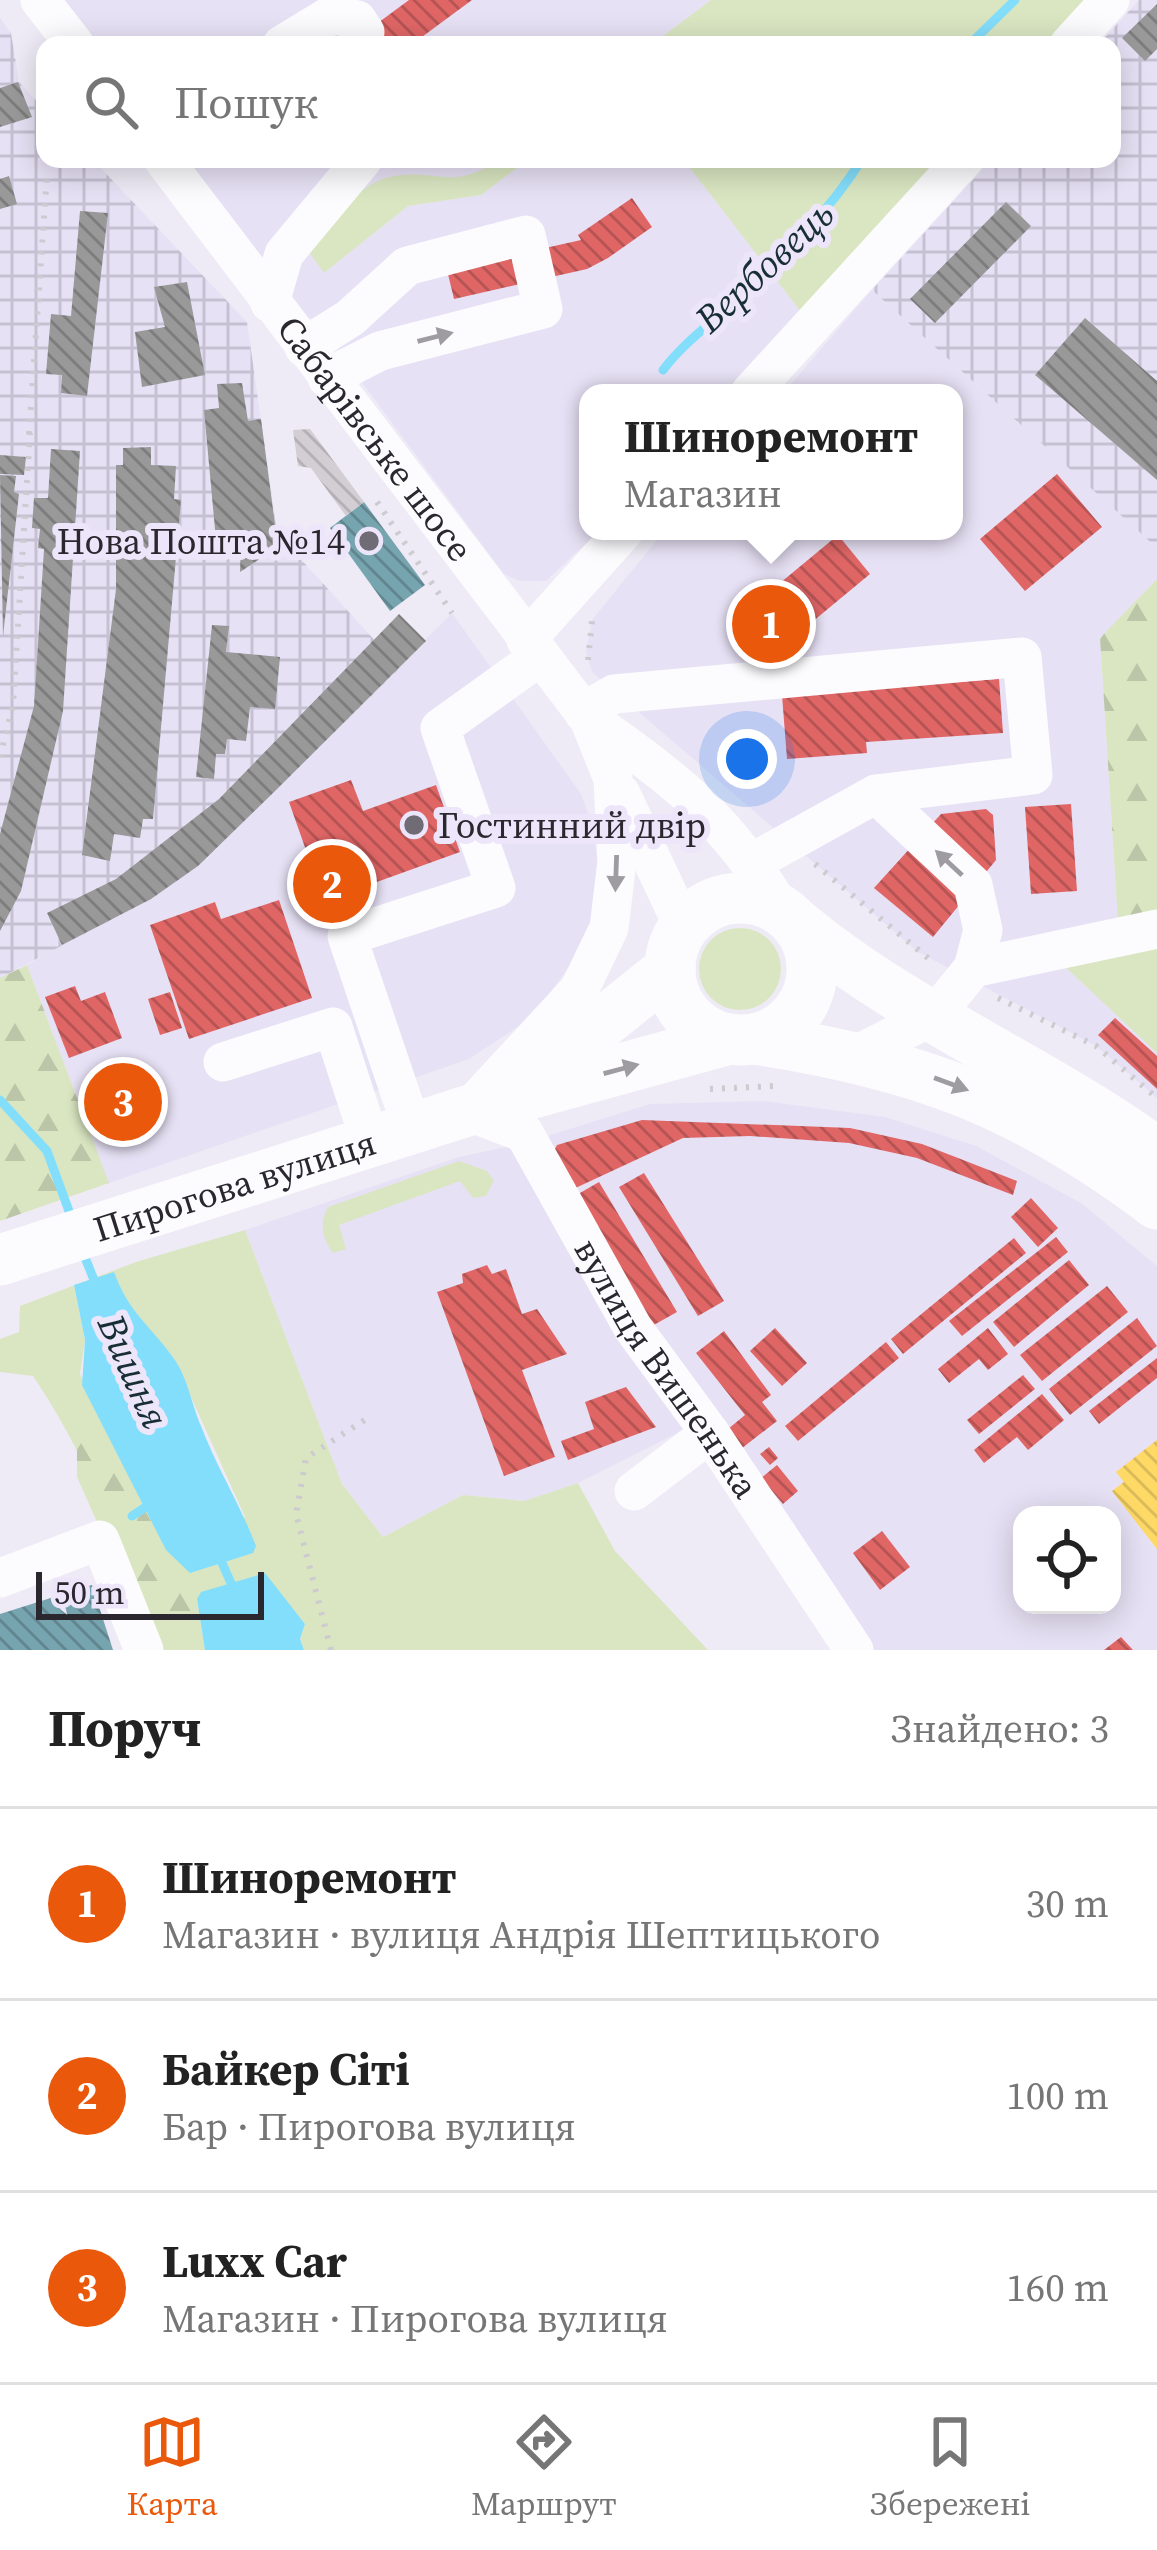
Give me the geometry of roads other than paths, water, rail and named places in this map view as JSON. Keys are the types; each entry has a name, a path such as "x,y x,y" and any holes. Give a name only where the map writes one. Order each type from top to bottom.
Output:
{"main road":[{"path":"789,917 813,969 808,993 796,1014 742,1039 706,1031 687,1015 674,994 676,948 704,908 729,898 757,899 789,917 874,980 957,988 1094,1107 1157,1153"},
{"name":"Пирогова вулиця","path":"467,1111 571,1047 676,948"},
{"name":"Пирогова вулиця","path":"0,1260 467,1111 742,1039 852,1057 929,1076 998,1103 1072,1142 1157,1204"}],"street":[{"path":"40,0 69,36"},
{"path":"1077,36 1110,0"},
{"path":"297,36 334,14 357,20 365,32"},
{"name":"Сабарівське шосе","path":"170,168 533,648 595,708"},
{"path":"270,303 284,254 305,221 355,168"},
{"path":"758,384 956,168"},
{"path":"526,235 543,309 315,363 350,318 406,266 526,235"},
{"path":"391,1135 346,936 496,888 440,728 533,648 617,540"},
{"path":"595,708 1022,657 1034,775 876,794 753,862"},
{"path":"595,708 614,778 676,948"},
{"path":"595,708 678,780 753,862 789,917"},
{"path":"467,1111 566,1008 602,950 616,889 614,778"},
{"path":"876,794 973,885 982,930 957,988"},
{"path":"852,1057 957,988 1157,929"},
{"path":"223,1062 333,1028 391,1135"},
{"name":"вулиця Вишенька","path":"467,1111 524,1133 634,1328 854,1650"},
{"path":"634,1491 710,1433"},
{"path":"0,1578 100,1540 144,1650"}],"water":[{"path":"114,1272 133,1308 182,1373 207,1441 256,1546 253,1553 190,1573 166,1550 82,1385 85,1340 74,1285"},
{"path":"265,1573 305,1624 300,1639 304,1650 205,1650 197,1599 201,1592"}],"waterway":[{"name":"Вербовець","path":"978,36 1015,0"},
{"name":"Вербовець","path":"663,370 805,233 856,168"},
{"name":"Вишня","path":"0,1100 47,1151 73,1222"},
{"name":"Вишня","path":"82,1250 98,1290"},
{"path":"132,1516 158,1499"},
{"name":"Вишня","path":"219,1556 234,1590"}],"place":[{"name":"Нова Пошта №14","path":"369,541"},
{"name":"Шиноремонт","path":"771,624"},
{"name":"Гостинний двір","path":"414,825"},
{"name":"Байкер Сіті","path":"332,884"},
{"name":"Luxx Car","path":"123,1102"}]}
